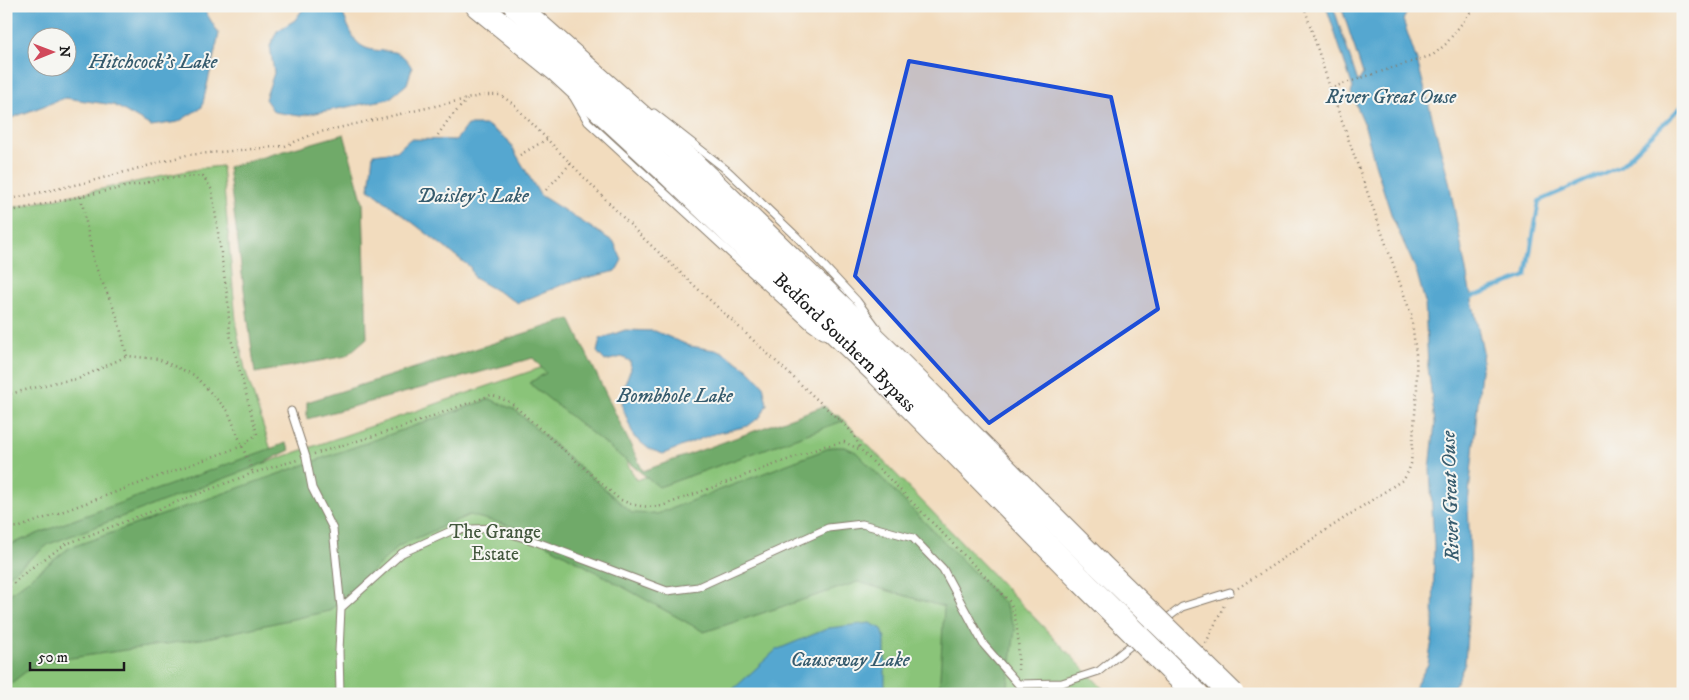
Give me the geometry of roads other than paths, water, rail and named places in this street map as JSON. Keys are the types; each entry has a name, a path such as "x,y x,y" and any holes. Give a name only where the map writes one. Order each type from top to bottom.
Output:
{"highway":[{"name":"Bedford Southern Bypass","path":"478,6 557,70 662,167 882,363"},
{"name":"Bedford Southern Bypass","path":"516,6 677,149 882,363 1091,573 1196,694"},
{"name":"Bedford Southern Bypass","path":"1091,573 1232,694"}],"lane":[{"path":"585,66 629,96"},
{"path":"557,70 588,122 810,326 826,337"},
{"path":"644,106 728,171 796,236 857,301 879,331 882,363 834,343"},
{"path":"291,411 306,457 312,488 333,529 341,608 340,694"},
{"path":"341,608 402,554 452,530 493,528 537,542 667,591 698,587 828,528 862,524 913,538 943,569 984,645 1018,684 1062,683 1099,671 1182,607 1230,592"}],"water":[{"name":"Hitchcock's Lake","path":"6,6 202,6 219,34 202,107 178,122 151,126 114,105 65,98 6,120"},
{"path":"305,6 340,6 350,31 357,42 371,50 393,52 400,54 406,59 412,68 407,84 389,99 300,116 274,112 265,99 274,73 270,46 277,31 295,20"},
{"name":"River Great Ouse","path":"1326,6 1333,6 1358,82 1363,74 1341,6 1403,6 1406,14 1403,20 1418,64 1449,181 1483,351 1468,504 1471,577 1465,663 1451,694 1411,694 1428,664 1433,634 1434,546 1430,469 1435,423 1428,367 1425,302 1416,270 1392,217 1364,123 1351,93 1353,88"},
{"name":"Daisley's Lake","path":"467,125 487,125 508,140 540,195 614,242 622,260 616,271 569,282 518,303 474,278 470,267 369,189 373,154 397,151 410,139 456,140"},
{"name":"Bombhole Lake","path":"625,330 655,331 690,346 721,351 748,369 763,385 767,404 761,416 748,426 710,435 663,454 649,449 634,437 622,406 624,385 631,369 630,361 622,357 605,361 597,352 600,339"},
{"name":"Causeway Lake","path":"870,623 882,629 885,639 885,694 728,694 776,650 829,628"}],"waterway":[{"path":"1677,6 1683,28"},
{"path":"1467,299 1526,276 1539,201 1620,166 1683,105"}],"park label":[{"name":"The Grange Estate","path":"495,543"}]}
